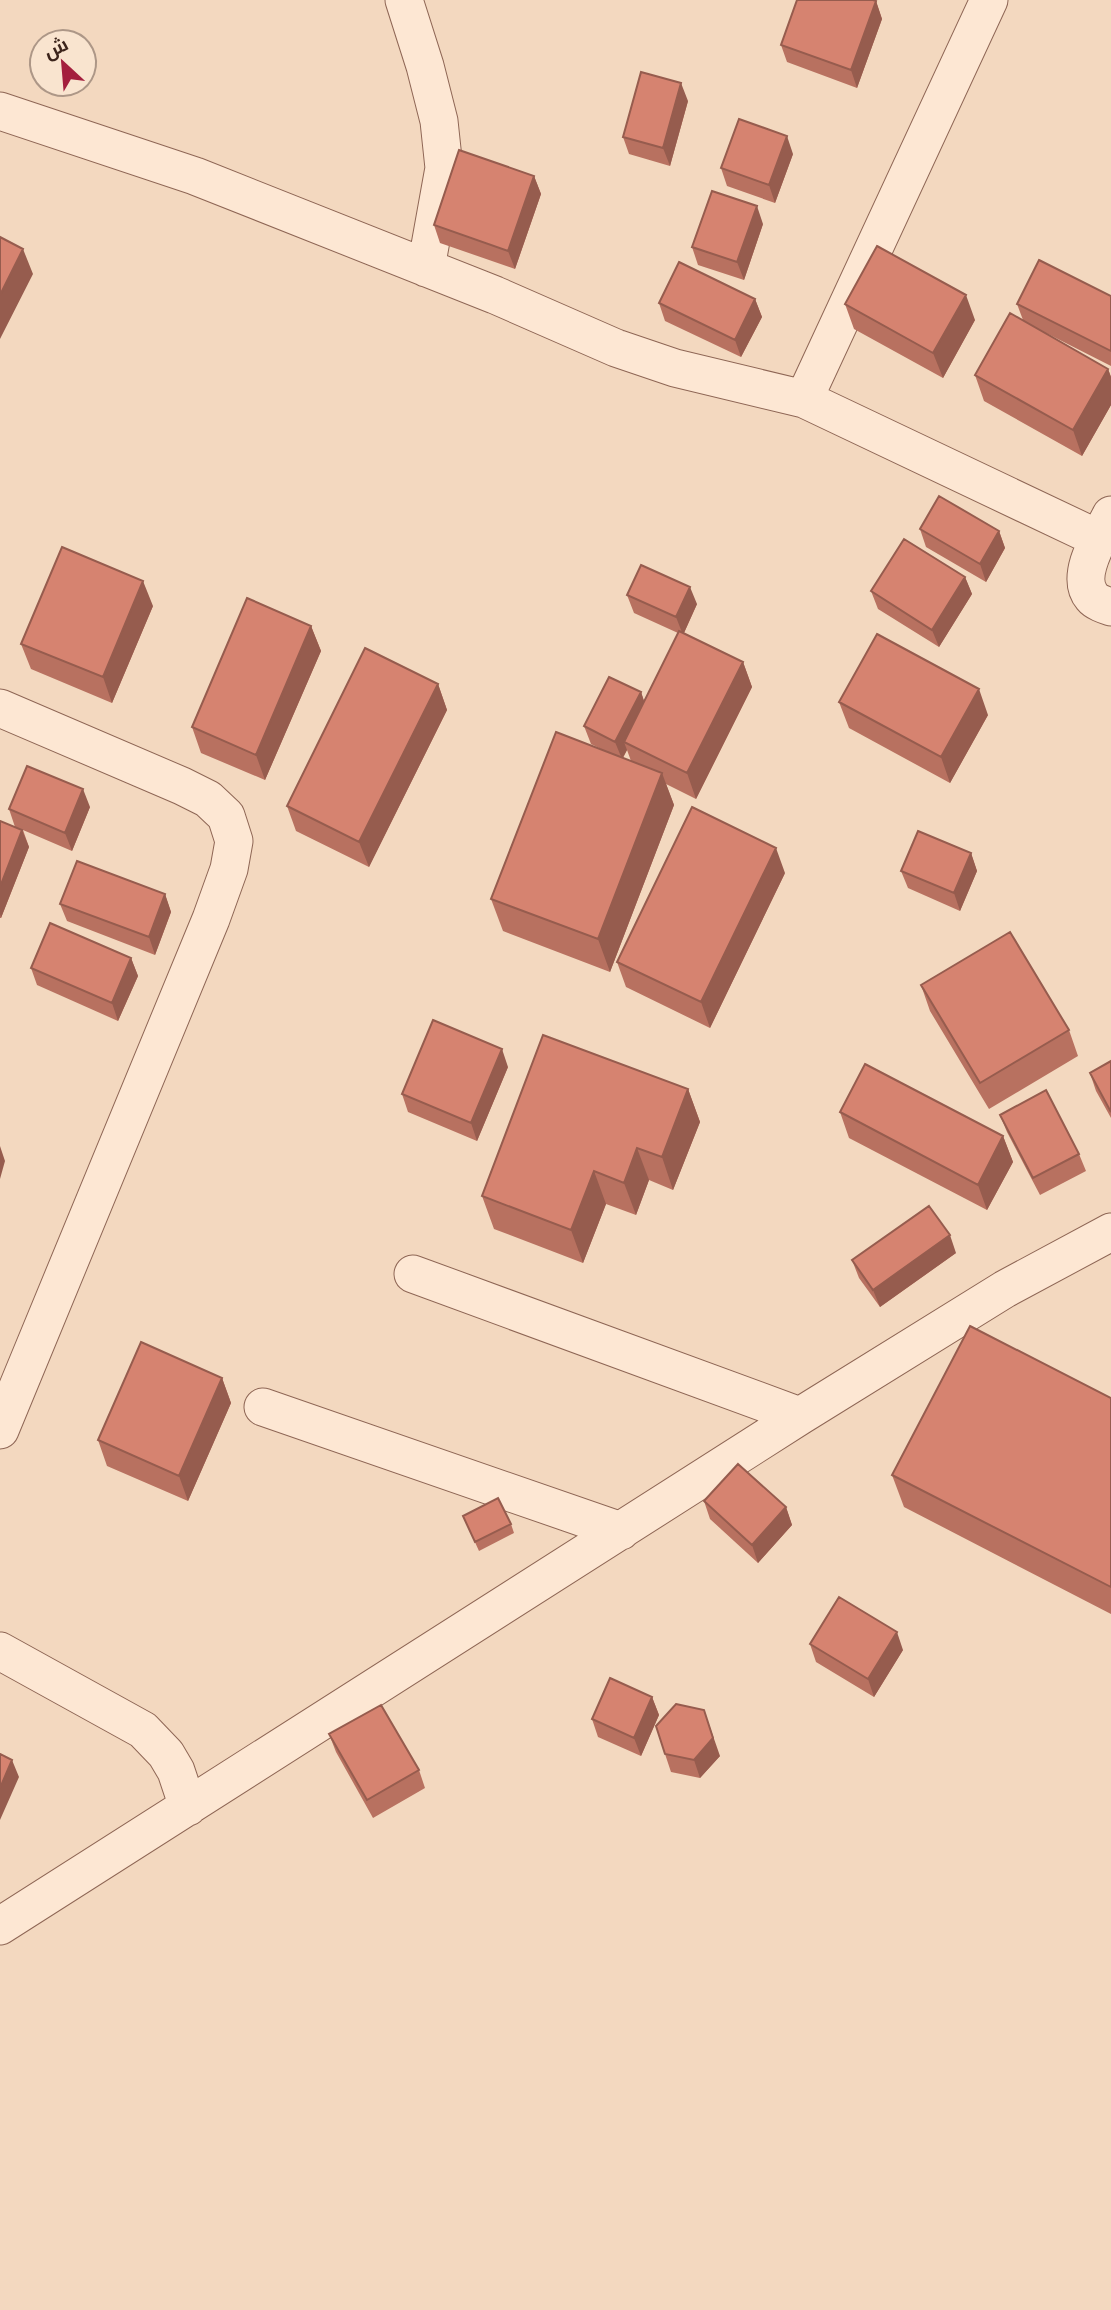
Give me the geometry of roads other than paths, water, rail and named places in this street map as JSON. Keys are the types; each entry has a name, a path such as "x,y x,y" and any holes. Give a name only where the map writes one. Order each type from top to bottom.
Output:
{"street":[{"path":"404,0 439,121 444,168 426,268"},
{"path":"804,399 989,0"},
{"path":"0,111 195,176 426,268 616,348 675,368 804,399 1105,527 1086,571 1085,584 1092,598 1111,607"},
{"path":"0,708 113,755 208,799 226,816 234,841 229,869 211,919 0,1430"},
{"path":"0,1926 800,1416 1005,1289 1111,1232"},
{"path":"413,1274 800,1416"},
{"path":"263,1407 621,1531"},
{"path":"0,1651 143,1730 166,1754 176,1772 188,1807"}]}
